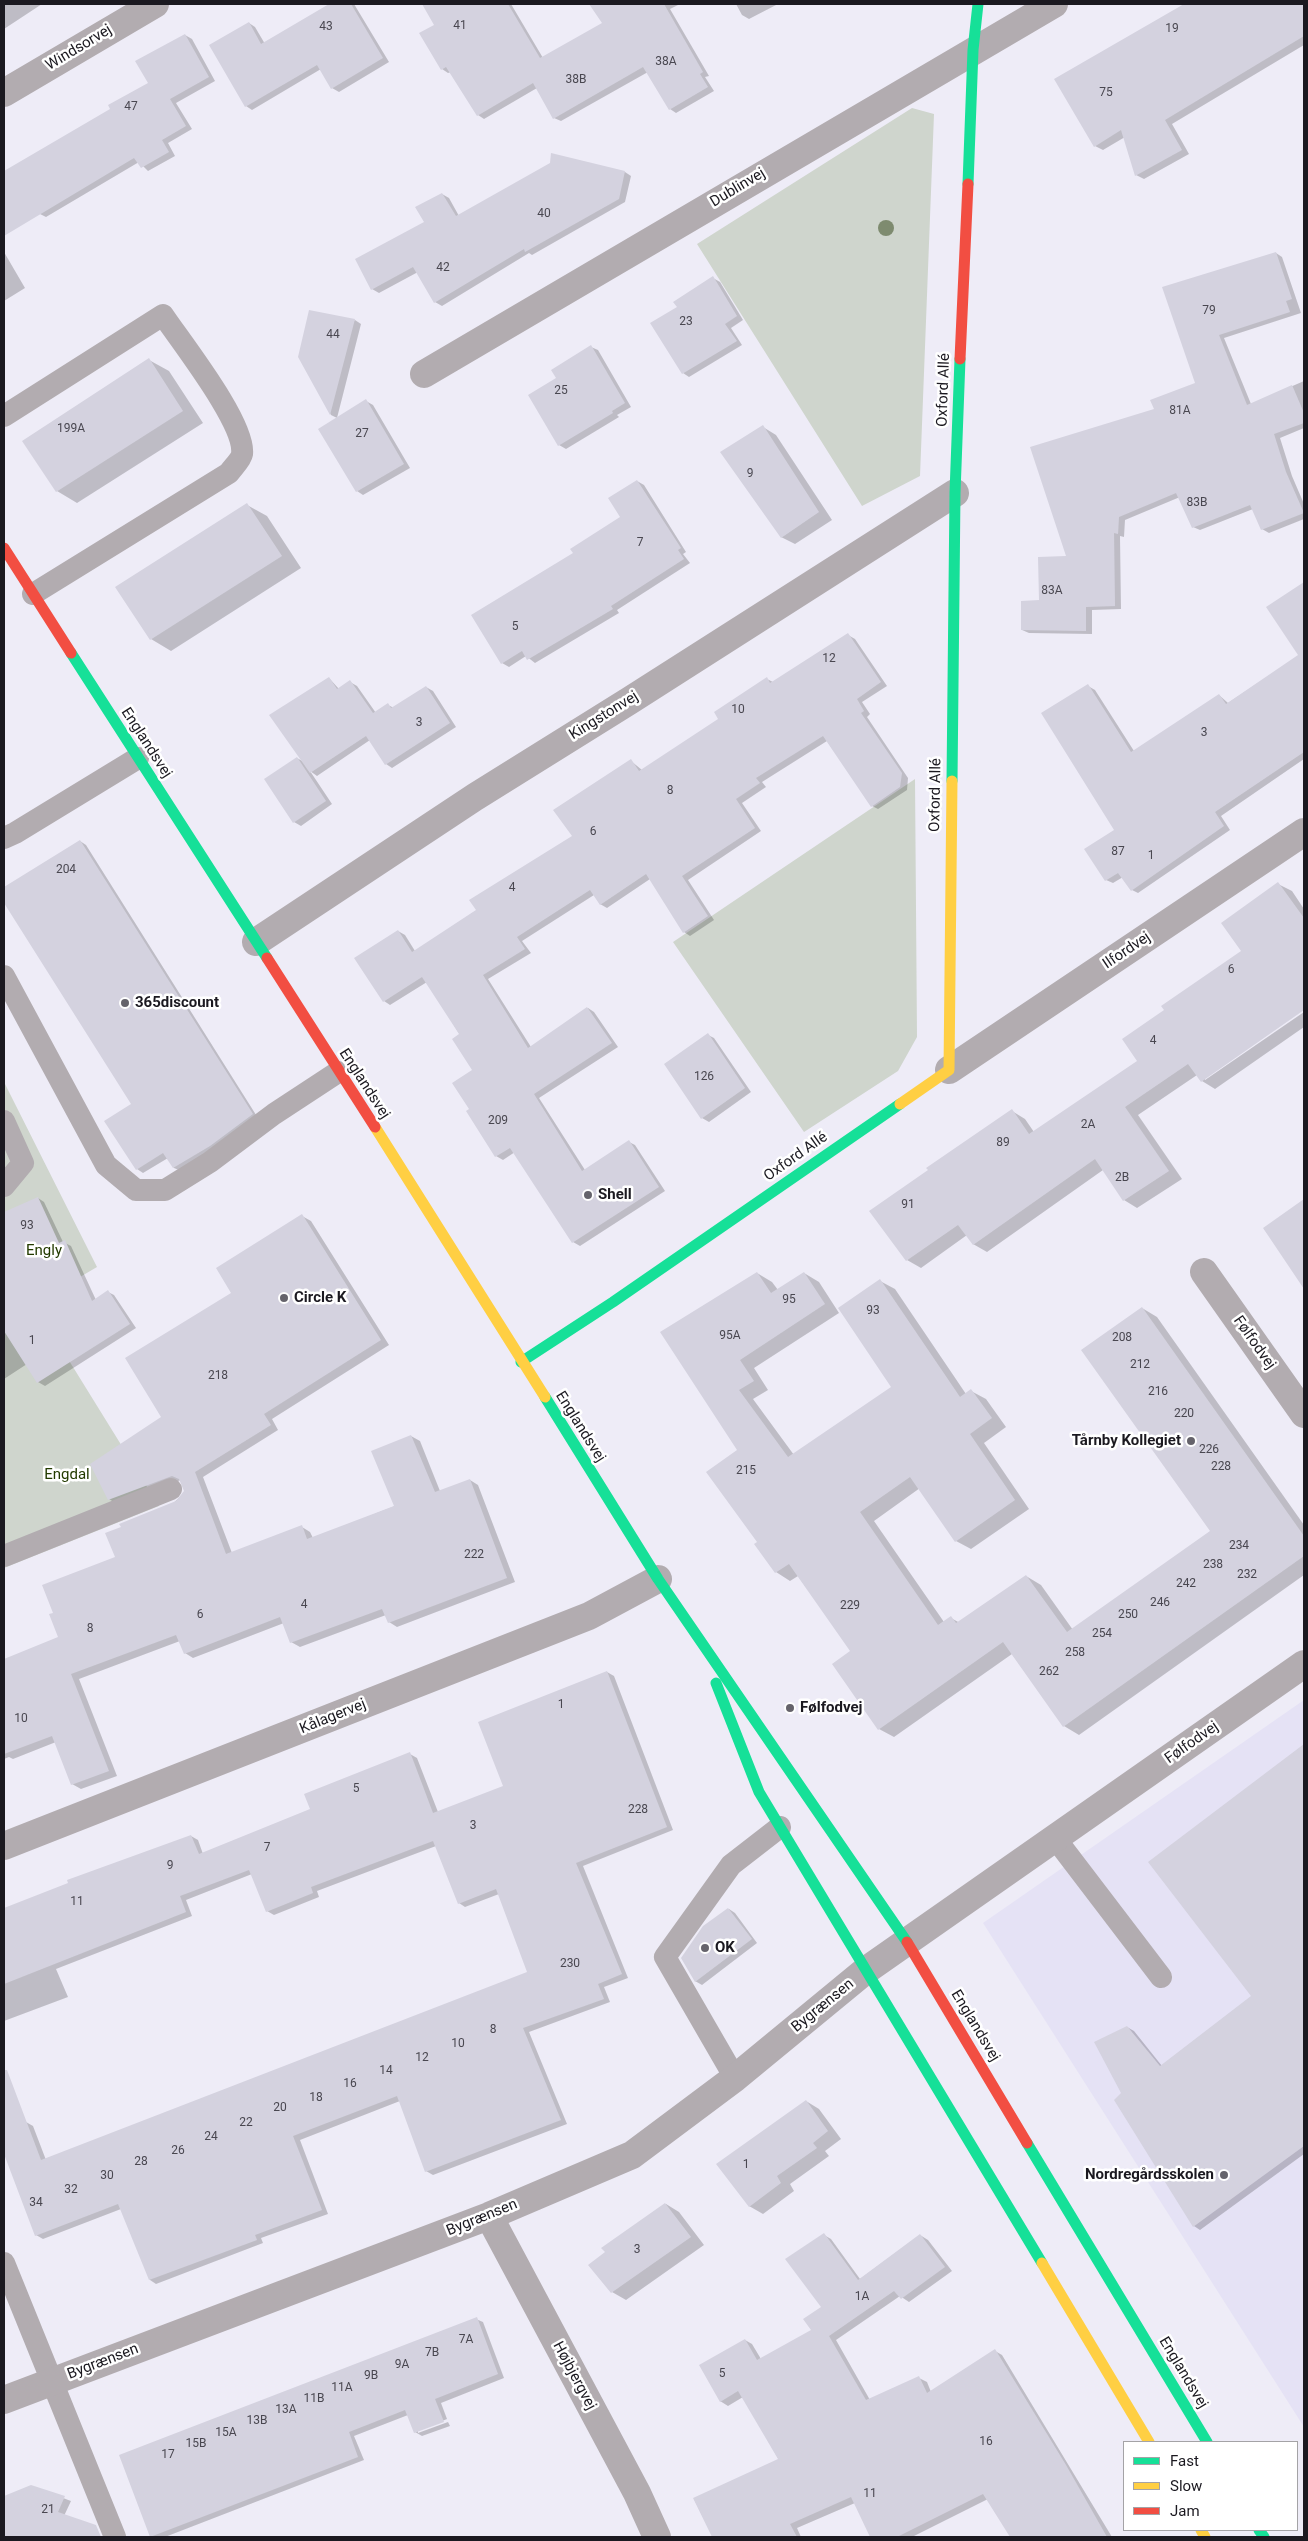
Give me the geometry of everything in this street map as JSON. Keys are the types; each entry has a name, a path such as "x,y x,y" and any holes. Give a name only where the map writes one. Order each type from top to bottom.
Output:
{"street":[{"name":"Windsorvej","path":"4,93 155,4"},
{"name":"Oxford Allé","path":"521,1362 613,1302 949,1070 955,493 972,50 978,4"},
{"name":"Dublinvej","path":"424,374 972,50 1054,4"},
{"name":"Kingstonvej","path":"256,942 475,797 955,493"},
{"name":"Englandsvej","path":"4,548 435,1221 521,1362 658,1579 907,1942 1206,2441"},
{"name":"Ilfordvej","path":"949,1070 1304,832"},
{"name":"Følfodvej","path":"1204,1272 1304,1414"},
{"name":"Kålagervej","path":"4,1846 589,1616 658,1579"},
{"name":"Englandsvej","path":"698,1638 759,1792 1148,2441"},
{"name":"Følfodvej","path":"907,1942 1304,1664"},
{"name":"Bygrænsen","path":"4,2400 489,2216 632,2155 735,2078 866,1971 907,1942"},
{"name":"Højbjergvej","path":"489,2216 636,2493 657,2537"}],"lane":[{"path":"4,416 163,315 231,416 240,438 242,455 229,473 33,594"},
{"path":"4,838 138,758"},
{"path":"4,976 106,1165 136,1190 165,1190 210,1162 274,1114 338,1072"},
{"path":"4,1121 23,1163 4,1186"},
{"path":"4,1556 171,1489"},
{"path":"735,2078 664,1957 731,1865 780,1827"},
{"path":"1056,1838 1161,1977"},
{"path":"4,2263 115,2537"}],"shaded area":[{"name":"Nordregårdsskolen","path":"1304,1700 1304,2427 983,1923"}],"green space":[{"path":"912,108 934,114 920,476 862,506 697,244"},
{"path":"915,779 917,1037 898,1071 804,1132 673,942"},
{"name":"Engdal","path":"4,1082 97,1267 34,1304 159,1506 4,1568"}],"building":[{"path":"329,4 351,4 383,58 331,89 317,65 245,107 209,45 249,22 261,44"},
{"path":"422,4 508,4 540,58 602,23 589,4 664,4 703,72 700,74 708,87 669,110 643,67 553,119 533,83 477,116 446,67 441,70 419,33 434,25"},
{"path":"1184,4 1304,4 1304,36 1165,120 1182,150 1135,176 1121,130 1094,147 1054,79"},
{"path":"185,34 209,77 170,99 186,126 162,140 169,152 141,168 134,158 4,236 4,171 110,109 108,105 148,83 135,61"},
{"path":"551,153 625,171 619,199 525,252 524,249 434,303 413,267 371,290 355,259 424,222 415,207 442,193 456,216 550,163"},
{"path":"1276,252 1292,299 1286,301 1290,312 1219,335 1247,405 1292,385 1304,413 1304,423 1274,434 1286,472 1304,513 1261,530 1250,505 1192,528 1176,493 1119,517 1118,534 1114,533 1115,606 1086,607 1086,631 1021,630 1021,601 1039,600 1038,557 1066,556 1030,447 1154,409 1150,400 1195,383 1162,287"},
{"path":"713,276 737,316 725,324 737,341 682,374 650,323 677,307 673,302"},
{"path":"309,310 355,319 330,415 298,357"},
{"path":"591,345 625,403 612,411 613,413 558,446 528,395 556,378 551,370"},
{"path":"149,358 183,411 56,492 22,441"},
{"path":"366,399 404,464 356,492 318,429"},
{"path":"763,425 819,512 781,538 720,452"},
{"path":"637,480 681,548 678,550 684,559 611,606 613,609 527,660 522,651 501,664 471,615 573,553 570,549 620,517 608,498"},
{"path":"247,503 282,556 150,640 115,587"},
{"path":"1304,582 1304,752 1215,812 1224,826 1131,891 1118,873 1105,881 1084,849 1114,830 1041,713 1088,684 1131,752 1219,694 1226,704 1298,655 1266,607"},
{"path":"848,633 881,682 857,699 864,711 861,713 902,773 900,787 871,807 823,736 756,778 760,783 736,799 755,828 682,876 708,916 683,933 646,874 600,905 590,890 517,937 525,949 483,975 528,1048 587,1007 612,1043 534,1094 582,1171 629,1140 659,1187 572,1243 510,1148 495,1157 466,1111 469,1109 452,1083 472,1070 452,1039 459,1034 422,977 383,1002 354,958 398,930 412,952 476,910 469,900 572,836 553,810 631,759 639,771 718,719 714,712 767,677 770,683"},
{"path":"329,677 337,689 350,680 373,713 388,703 391,708 426,686 450,723 385,765 366,736 310,773 269,715"},
{"path":"297,757 326,801 293,823 264,779"},
{"name":"365discount","path":"80,840 253,1114 210,1146 173,1168 163,1153 136,1170 104,1121 131,1104 4,903 4,887"},
{"path":"1278,882 1304,918 1304,1010 1201,1082 1188,1064 1125,1107 1169,1171 1123,1201 1095,1159 973,1245 958,1225 906,1261 869,1211 928,1170 926,1168 1012,1109 1029,1134 1137,1061 1122,1039 1164,1010 1161,1006 1241,951 1221,923"},
{"path":"708,1033 745,1088 701,1119 664,1064"},
{"path":"38,1197 59,1243 65,1240 92,1301 108,1290 130,1324 37,1383 4,1331 4,1212"},
{"path":"1304,1199 1304,1289 1263,1228"},
{"path":"302,1214 381,1340 264,1414 271,1425 195,1472 226,1554 302,1525 307,1539 394,1506 371,1451 411,1435 435,1492 470,1479 507,1578 388,1623 382,1609 290,1643 280,1617 184,1654 176,1635 71,1674 109,1771 71,1785 52,1736 4,1754 4,1659 58,1637 49,1614 53,1613 42,1585 115,1557 105,1533 121,1527 119,1524 176,1501 184,1491 179,1479 172,1476 108,1500 90,1464 161,1417 125,1358 231,1293 216,1268"},
{"path":"757,1272 771,1293 804,1272 825,1304 740,1360 754,1381 739,1390 788,1457 891,1387 838,1308 880,1279 960,1397 971,1389 992,1418 970,1434 1015,1500 955,1542 910,1477 860,1512 938,1625 951,1616 956,1623 1026,1575 1067,1632 1210,1531 1081,1350 1142,1307 1304,1536 1304,1556 1063,1727 1003,1642 878,1730 832,1664 850,1651 789,1564 775,1573 754,1544 757,1542 706,1472 737,1450 660,1332"},
{"path":"607,1671 667,1827 576,1863 622,1974 598,1984 604,1999 523,2028 561,2120 425,2172 397,2096 293,2136 322,2210 255,2235 257,2240 149,2280 118,2204 35,2236 4,2154 4,2070 7,2070 41,2160 527,1972 496,1889 458,1904 433,1841 311,1887 313,1893 266,1912 249,1870 180,1896 186,1912 4,1984 4,1908 68,1883 67,1880 191,1835 199,1854 310,1809 304,1794 410,1752 433,1813 503,1786 478,1722"},
{"path":"1304,1744 1304,2146 1193,2227 1114,2100 1121,2093 1094,2042 1127,2026 1160,2066 1251,1996 1148,1862"},
{"path":"728,1908 752,1939 695,1982 681,1958 703,1926"},
{"path":"806,2100 828,2131 813,2143 817,2148 777,2176 781,2183 749,2207 716,2164"},
{"path":"665,2203 691,2237 611,2293 588,2265 605,2252 601,2248"},
{"path":"824,2233 858,2280 920,2234 945,2267 901,2299 894,2291 829,2336 866,2400 919,2376 927,2393 995,2349 1066,2465 1107,2537 1010,2537 983,2494 897,2537 870,2537 851,2497 790,2524 797,2537 712,2537 693,2498 778,2459 738,2391 720,2402 699,2365 745,2339 757,2360 811,2330 803,2319 821,2307 785,2259"},
{"path":"477,2317 498,2374 435,2399 444,2422 414,2433 405,2410 349,2432 358,2457 150,2537 119,2455"},
{"path":"31,2485 65,2496 58,2512 96,2525 101,2537 4,2537 4,2496"}],"traffic: fast":[{"path":"968,184 973,50 978,4"},
{"path":"952,781 955,493 960,359"},
{"path":"71,653 267,958"},
{"path":"521,1362 613,1302 900,1104"},
{"path":"545,1397 658,1579 907,1942"},
{"path":"716,1683 759,1792 1042,2263"},
{"path":"1027,2143 1206,2441"},
{"path":"1260,2531 1264,2537"}],"traffic: slow":[{"path":"900,1104 949,1070 952,781"},
{"path":"375,1127 545,1397"},
{"path":"1042,2263 1148,2441"},
{"path":"1202,2531 1205,2537"}],"traffic: jam":[{"path":"960,359 968,184"},
{"path":"4,548 71,653"},
{"path":"267,958 375,1127"},
{"path":"907,1942 1027,2143"}],"place":[{"name":"365discount","path":"125,1003"},
{"name":"Shell","path":"588,1195"},
{"name":"Circle K","path":"284,1298"},
{"name":"Tårnby Kollegiet","path":"1191,1441"},
{"name":"Følfodvej","path":"790,1708"},
{"name":"OK","path":"705,1948"},
{"name":"Nordregårdsskolen","path":"1224,2175"}],"park label":[{"name":"Engly","path":"44,1251"}]}
